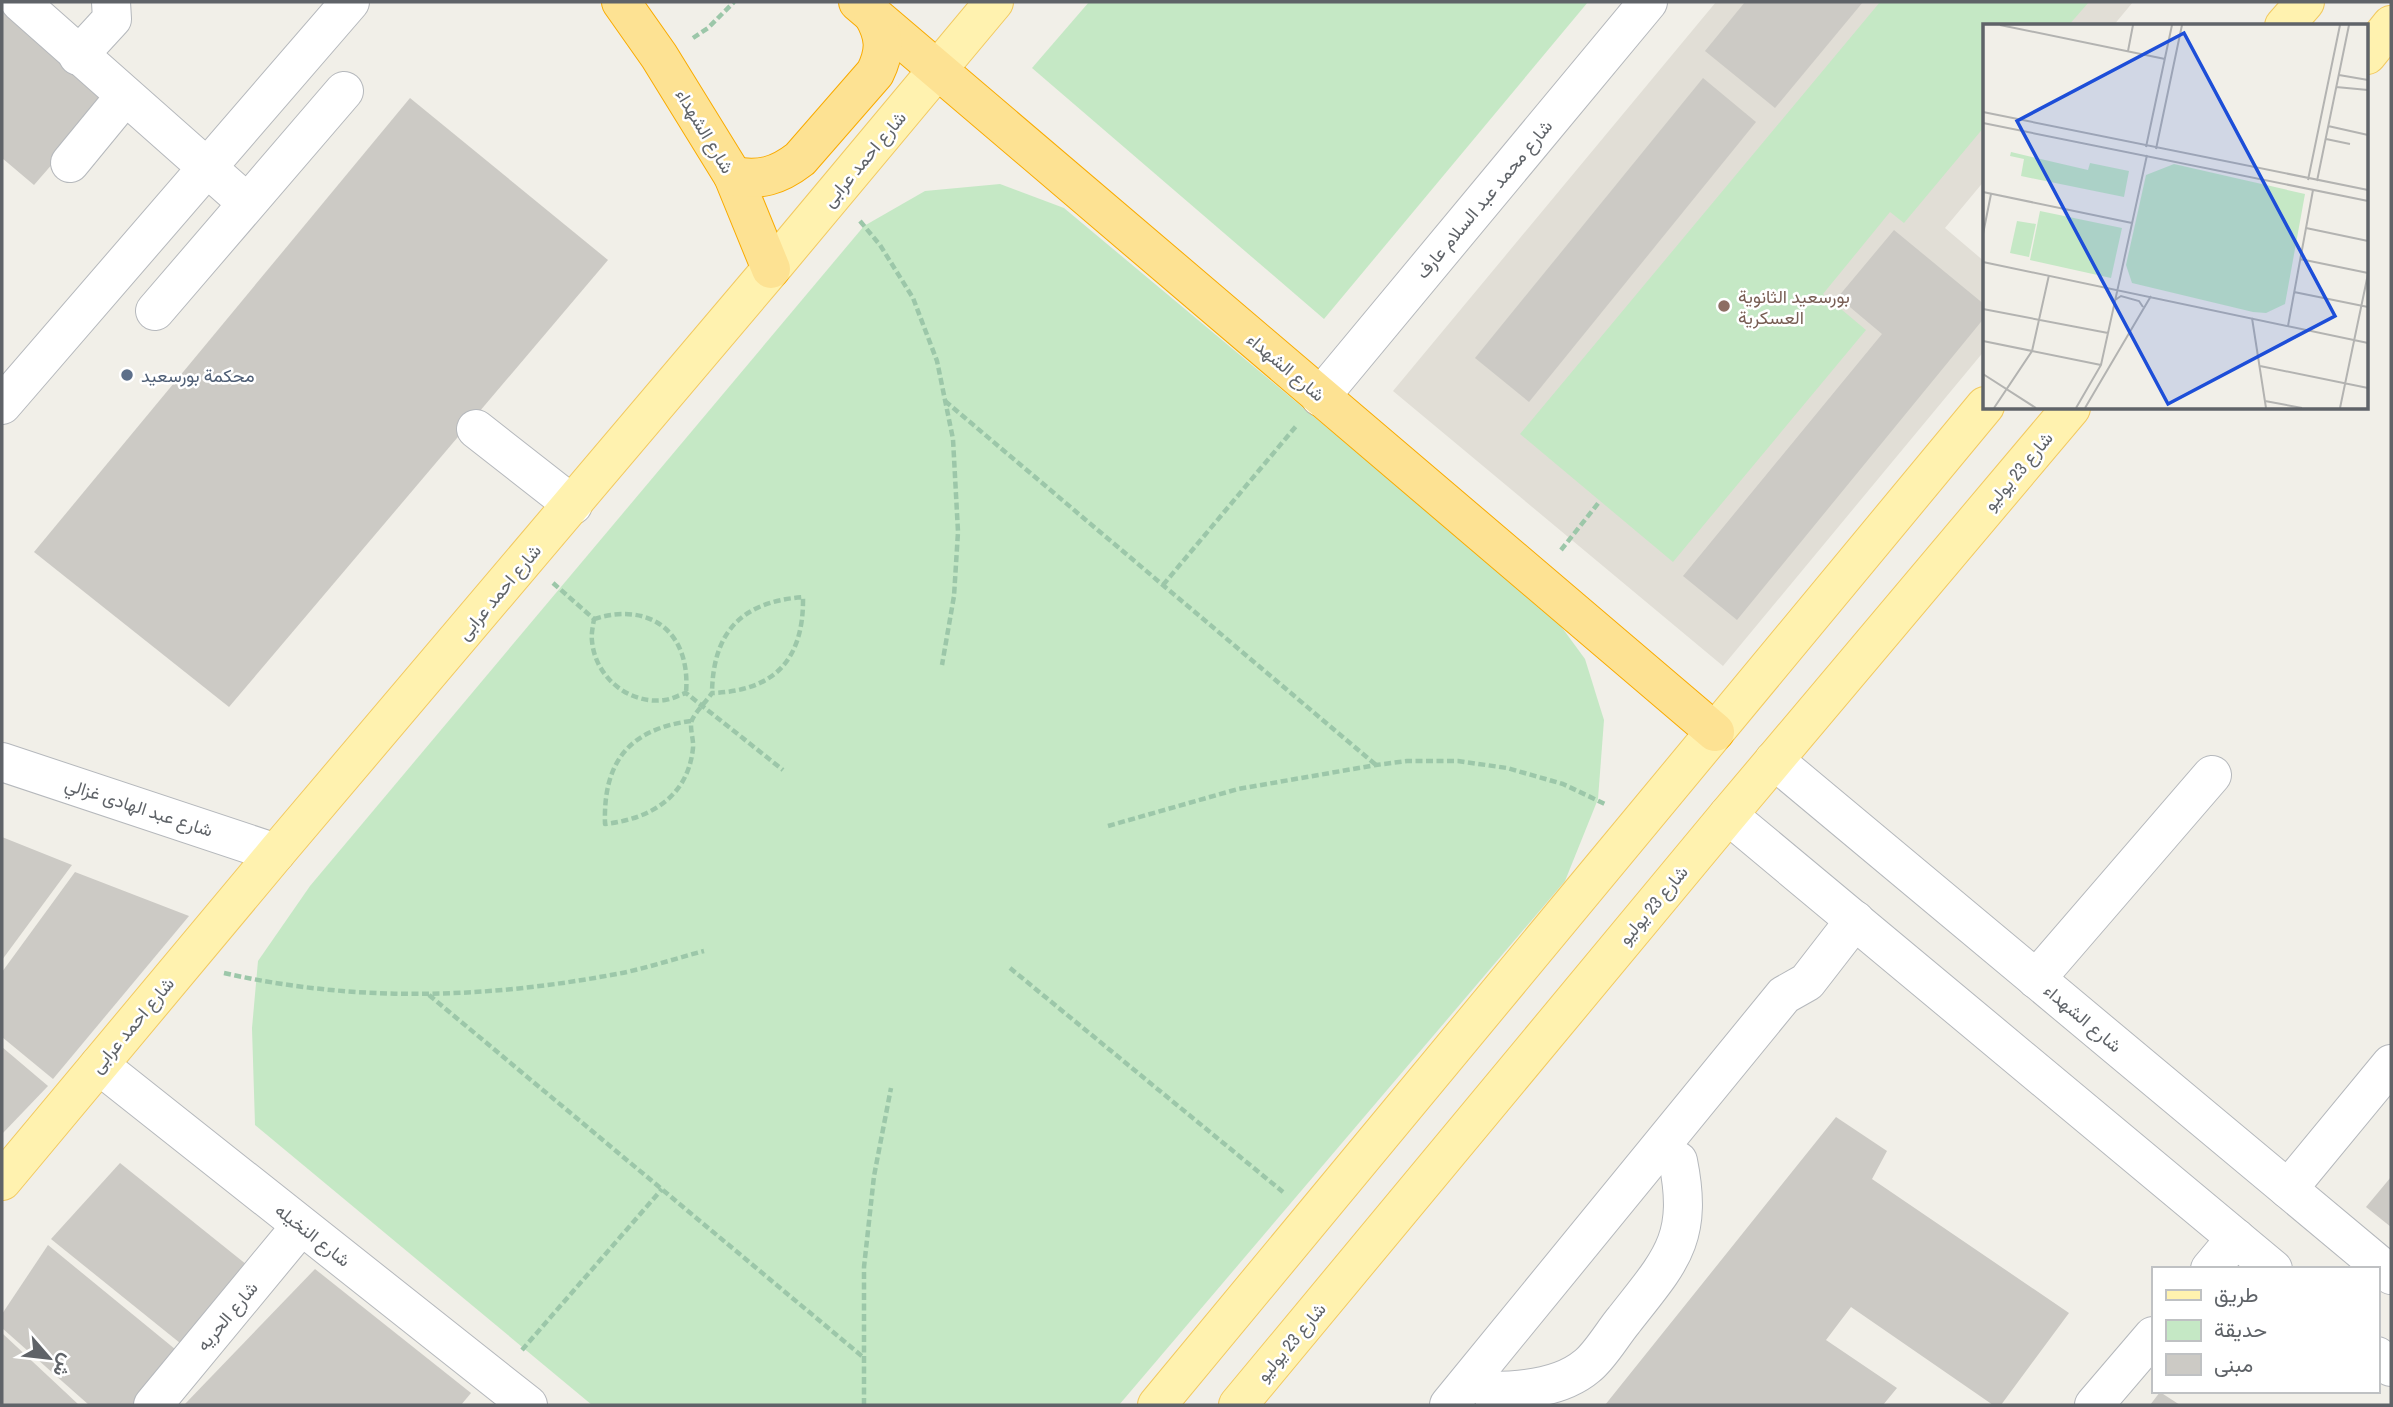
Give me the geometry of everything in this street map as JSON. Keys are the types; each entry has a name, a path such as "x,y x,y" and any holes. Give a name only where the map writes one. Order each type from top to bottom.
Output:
{"highway":[{"name":"شارع الشهداء","path":"621,2 659,56 733,176 771,270"},
{"name":"شارع الشهداء","path":"865,8 1715,732"},
{"path":"733,176 751,179 769,177 786,170 800,159 875,73 882,59 884,43 881,28 865,8"}],"main road":[{"name":"شارع احمد عرابى","path":"2,1181 994,2"},
{"path":"2368,54 2391,25"},
{"path":"1157,1405 1983,408"},
{"name":"شارع 23 يوليو","path":"1238,1405 1728,815 2069,410"}],"street":[{"path":"20,2 247,203"},
{"path":"78,55 111,19 111,2"},
{"path":"2,405 350,2"},
{"name":"شارع محمد عبد السلام عارف","path":"1320,397 1648,2"},
{"path":"155,310 344,91"},
{"path":"70,163 125,96"},
{"path":"476,429 573,505"},
{"name":"شارع الشهداء","path":"1774,760 2391,1275"},
{"name":"شارع عبد الهادى غزالي","path":"2,762 276,853"},
{"path":"2036,979 2212,775"},
{"path":"1728,815 2271,1267"},
{"path":"1449,1405 1784,995 1807,982 1856,920"},
{"path":"1484,1398 1794,1019 1807,996 1807,982"},
{"path":"2288,1189 2391,1064"},
{"name":"شارع النخيله","path":"99,1065 301,1226 486,1393 528,1405"},
{"path":"1484,1398 1541,1387 1587,1366 1668,1263 1678,1239 1683,1213 1683,1187 1678,1161"},
{"name":"شارع الحريه","path":"153,1405 301,1226"},
{"path":"2212,1267 2236,1238"},
{"path":"2094,1405 2152,1337"}],"path":[{"path":"659,56 699,34 734,2"},
{"path":"836,192 880,245 913,298 937,361 953,439 958,532 954,596 942,665"},
{"path":"1163,585 1320,397"},
{"path":"945,401 1376,765"},
{"path":"1536,580 1600,501"},
{"path":"526,560 594,619"},
{"path":"691,722 666,725 643,735 624,752 610,774 604,799 605,824 631,821 654,811 673,794 687,772 693,747 691,722 712,694 712,668 720,645 735,624 754,608 778,599 803,597 803,622 796,646 781,668 762,683 738,692 712,694"},
{"path":"594,619 614,613 635,613 654,621 671,634 682,651 688,672 686,692"},
{"path":"594,619 591,640 596,661 607,679 624,692 644,699 666,700 686,692"},
{"path":"686,692 783,770"},
{"path":"1108,826 1237,789 1407,761 1458,761 1507,768 1563,784 1641,820"},
{"path":"182,964 264,982 346,993 429,995 548,986 614,975 704,951"},
{"path":"1010,968 1314,1217"},
{"path":"429,995 863,1357"},
{"path":"864,1405 864,1267 874,1176 891,1088"},
{"path":"486,1393 662,1189"}],"shaded area":[{"name":"بورسعيد الثانوية العسكرية","path":"1716,2 2133,2 2115,24 1983,24 1983,182 1945,228 1983,260 1983,352 1723,666 1393,391"}],"green space":[{"path":"1089,2 1588,2 1324,319 1032,68"},
{"path":"1880,2 2089,2 2070,24 1983,24 1983,128 1904,223 1890,212 1823,294 1866,330 1673,562 1520,434"},
{"path":"1000,184 1064,208 1555,618 1585,659 1604,720 1598,799 1565,881 1119,1405 592,1405 255,1125 252,1028 258,961 310,886 864,226 925,191"}],"building":[{"path":"1745,2 1863,2 1775,108 1705,51"},
{"path":"2,5 107,101 34,185 2,158"},
{"path":"1703,78 1756,122 1529,402 1475,358"},
{"path":"410,98 608,260 229,707 34,552"},
{"path":"1894,230 1983,303 1983,319 1737,620 1683,576 1882,334 1838,297"},
{"path":"2,837 72,865 2,960"},
{"path":"75,872 189,916 53,1079 2,1037 2,972"},
{"path":"2,1047 48,1086 2,1134"},
{"path":"1836,1117 1887,1151 1872,1179 2069,1313 2001,1405 1993,1405 1851,1307 1826,1340 1897,1388 1883,1405 1605,1405"},
{"path":"120,1163 252,1269 185,1347 51,1239"},
{"path":"2391,1177 2391,1227 2366,1207"},
{"path":"48,1245 181,1354 138,1405 89,1405 2,1328 2,1314"},
{"path":"315,1269 471,1393 461,1405 184,1405"},
{"path":"2,1333 79,1405 2,1405"},
{"path":"2162,1393 2180,1405 2150,1405"}],"place":[{"name":"بورسعيد الثانوية العسكرية","path":"1724,306"},
{"name":"محكمة بورسعيد","path":"127,375"}]}
